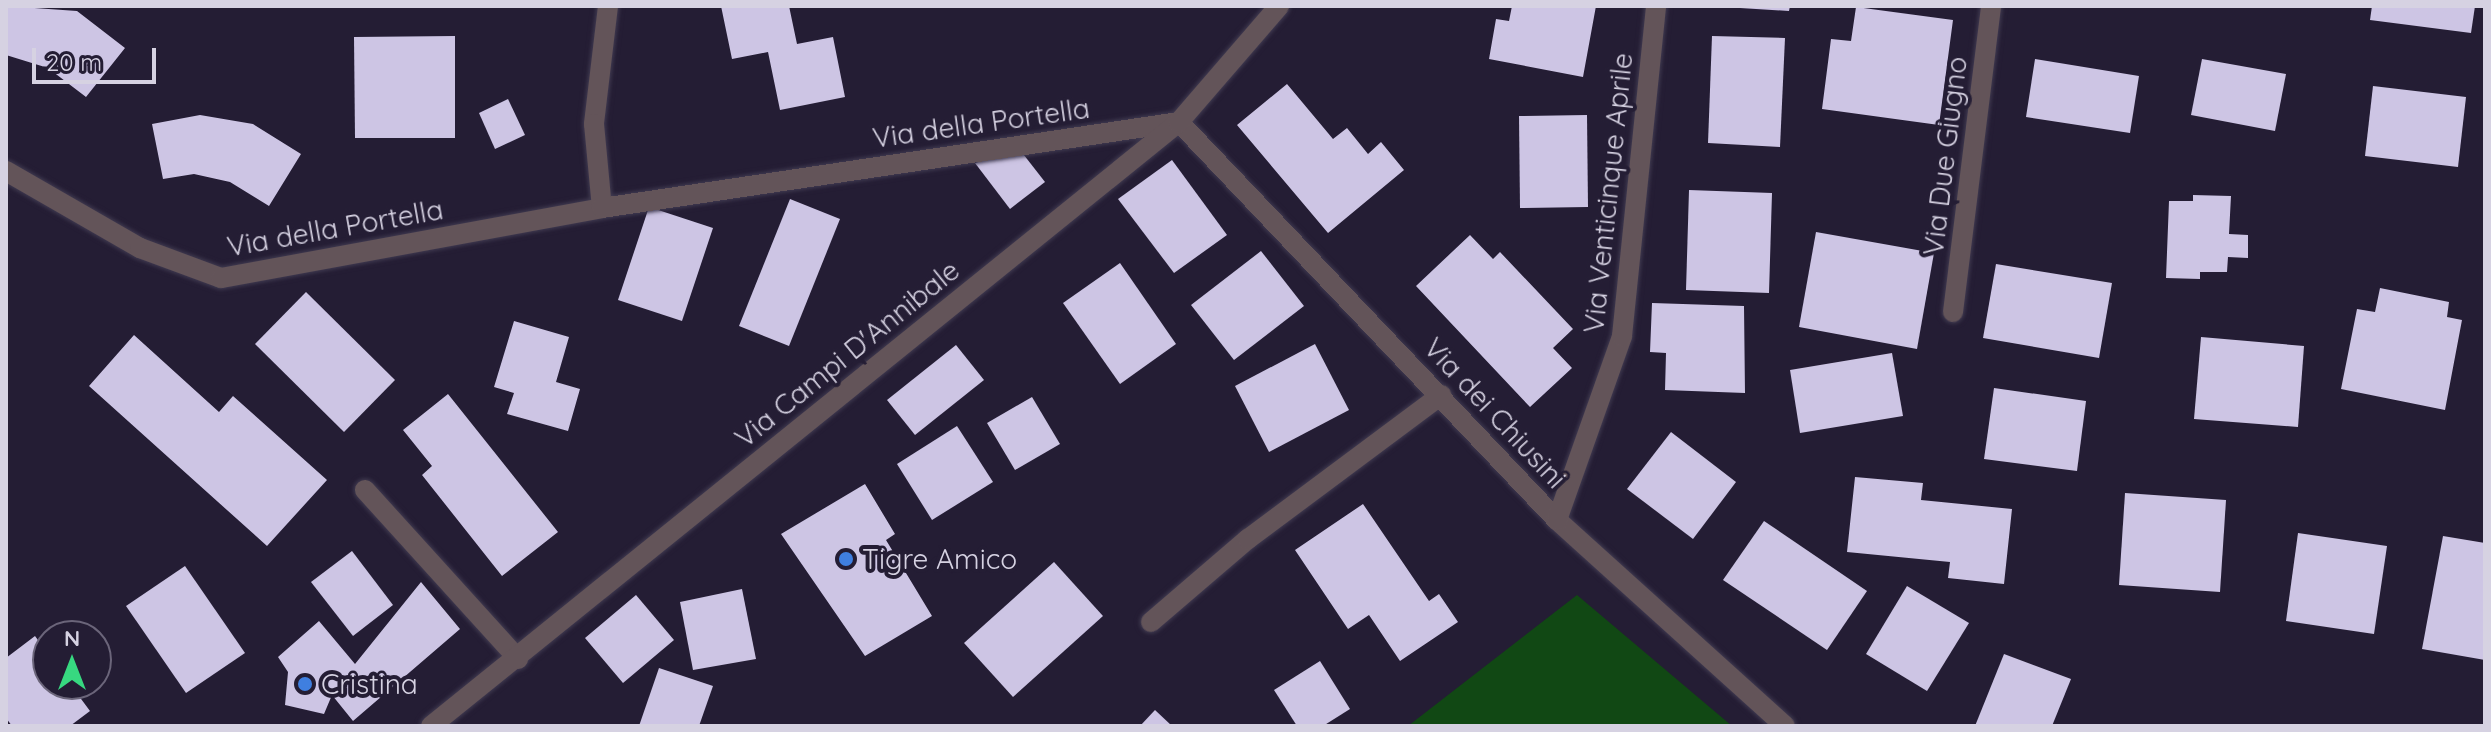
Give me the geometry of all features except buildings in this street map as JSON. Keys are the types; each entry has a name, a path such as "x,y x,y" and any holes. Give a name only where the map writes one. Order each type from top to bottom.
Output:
{"street":[{"path":"602,208 594,124 608,6"},
{"name":"Via Campi D'Annibale","path":"431,726 518,659 1179,122 1279,6"},
{"name":"Via Venticinque Aprile","path":"1557,520 1622,336 1656,6"},
{"name":"Via Due Giugno","path":"1953,312 1991,6"},
{"name":"Via della Portella","path":"6,171 140,248 221,278 602,208 1179,122"},
{"name":"Via dei Chiusini","path":"1179,122 1557,520 1785,726"},
{"path":"1151,622 1248,539 1441,395"},
{"path":"365,490 518,659"}],"green space":[{"path":"1577,595 1732,726 1408,726"}],"place":[{"name":"Tigre Amico","path":"846,559"},
{"name":"Cristina","path":"305,684"}]}
